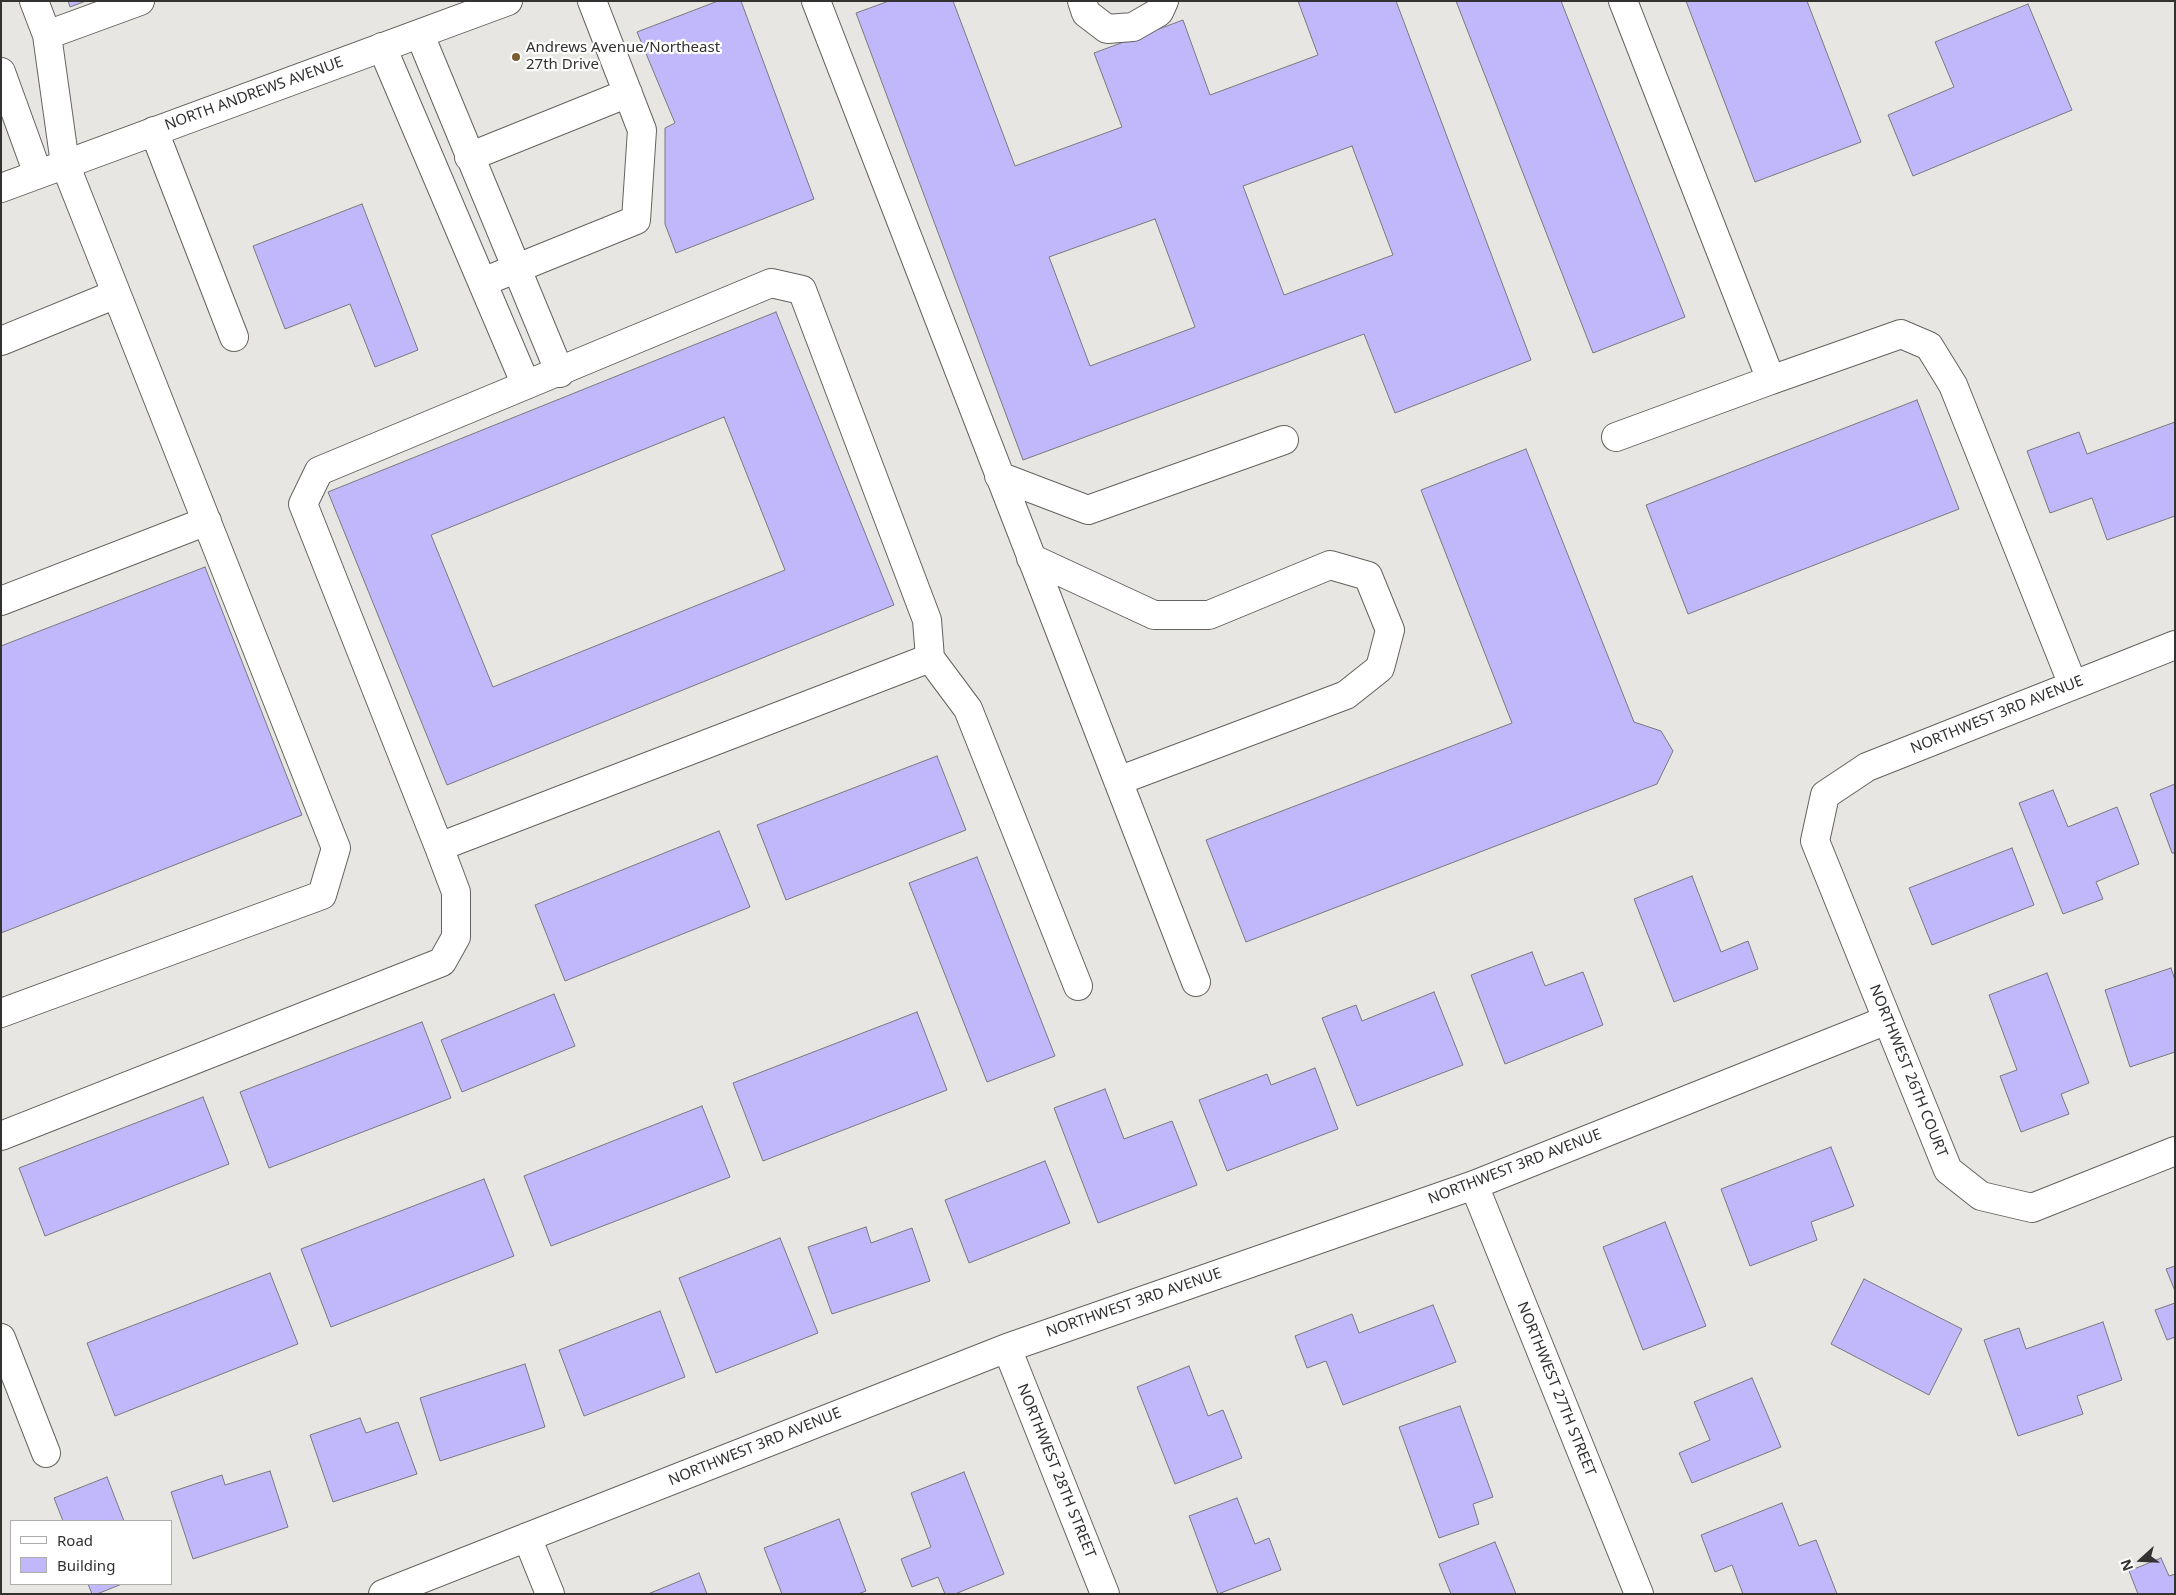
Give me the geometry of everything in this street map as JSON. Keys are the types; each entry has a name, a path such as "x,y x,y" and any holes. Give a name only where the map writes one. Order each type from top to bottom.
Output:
{"street":[{"path":"1,1013 322,895 336,848 65,164 47,35 34,1"},
{"path":"47,35 140,1"},
{"path":"483,282 636,220 642,130 592,1"},
{"path":"816,1 1196,982"},
{"path":"1082,1 1086,13 1107,29 1133,27 1160,12 1164,1"},
{"path":"1623,1 1771,380"},
{"name":"NORTH ANDREWS AVENUE","path":"1,188 382,47 420,35 494,4"},
{"path":"420,35 515,269 560,373"},
{"path":"382,47 526,385"},
{"path":"1,72 38,174"},
{"path":"469,157 628,93"},
{"path":"154,131 234,337"},
{"path":"1,1136 442,962 456,936 456,892 303,504 319,471 526,385 560,373 770,283 802,290 927,620 930,658 968,709 1078,986"},
{"path":"1,340 116,294"},
{"path":"1616,437 1901,334 1929,346 1953,385 2073,685"},
{"path":"999,476 1088,510 1284,440"},
{"path":"1,601 207,522"},
{"path":"1031,558 1154,615 1209,615 1330,564 1368,576 1390,630 1380,668 1346,695 1118,781"},
{"name":"NORTHWEST 3RD AVENUE","path":"1824,795 1867,767 2175,645"},
{"path":"439,847 930,658"},
{"name":"NORTHWEST 26TH COURT","path":"1824,795 1815,841 1948,1170 1981,1196 2032,1208 2175,1151"},
{"name":"NORTHWEST 3RD AVENUE","path":"383,1594 1007,1348 1474,1185 1887,1020"},
{"name":"NORTHWEST 27TH STREET","path":"1474,1185 1639,1594"},
{"path":"1,1338 46,1453"},
{"name":"NORTHWEST 28TH STREET","path":"1007,1348 1105,1594"},
{"path":"527,1537 550,1594"}],"building":[{"path":"68,1 86,1 70,7"},
{"path":"718,1 741,1 814,199 676,253 665,224 665,128 675,123 637,32"},
{"path":"889,1 953,1 1015,166 1122,127 1094,53 1183,20 1210,95 1318,55 1298,1 1396,1 1531,360 1395,413 1364,334 1023,460 856,13","holes":["1352,146 1393,255 1284,295 1243,186","1155,219 1195,327 1090,366 1049,257"]},
{"path":"1456,1 1561,1 1685,317 1593,353"},
{"path":"1686,1 1807,1 1861,142 1755,182"},
{"path":"2028,4 2072,110 1913,176 1888,115 1954,87 1935,42"},
{"path":"362,204 418,350 375,367 350,304 285,329 253,246"},
{"path":"776,312 894,605 447,785 328,492","holes":["724,417 785,570 493,687 431,535"]},
{"path":"1917,400 1959,509 1688,614 1646,505"},
{"path":"2175,422 2175,516 2107,540 2092,498 2050,513 2027,451 2079,432 2087,454"},
{"path":"1526,449 1634,722 1661,731 1673,751 1657,784 1246,942 1206,840 1512,723 1421,490"},
{"path":"205,567 302,815 1,933 1,646"},
{"path":"937,756 966,830 786,900 757,825"},
{"path":"2175,784 2175,853 2172,853 2150,794"},
{"path":"2053,790 2068,827 2117,807 2139,864 2096,882 2103,899 2063,914 2019,803"},
{"path":"719,831 750,907 565,981 535,905"},
{"path":"2012,848 2034,905 1932,945 1909,888"},
{"path":"977,857 1055,1056 987,1082 909,883"},
{"path":"1692,876 1721,952 1748,941 1758,969 1674,1002 1634,899"},
{"path":"1532,952 1545,986 1583,972 1603,1025 1505,1064 1471,975"},
{"path":"2171,968 2175,980 2175,1052 2130,1067 2105,990"},
{"path":"2047,973 2089,1083 2061,1094 2069,1114 2021,1132 2000,1076 2017,1070 1989,995"},
{"path":"1434,992 1463,1065 1357,1106 1322,1018 1356,1005 1362,1021"},
{"path":"554,994 575,1046 462,1092 441,1040"},
{"path":"917,1012 947,1090 763,1161 733,1083"},
{"path":"422,1022 451,1098 269,1168 240,1092"},
{"path":"1315,1068 1338,1129 1227,1171 1199,1100 1267,1074 1271,1085"},
{"path":"1105,1089 1124,1139 1172,1121 1197,1185 1098,1223 1054,1108"},
{"path":"203,1097 229,1164 45,1236 19,1168"},
{"path":"702,1106 730,1177 551,1246 524,1176"},
{"path":"1831,1147 1854,1206 1811,1222 1817,1240 1750,1266 1721,1189"},
{"path":"1045,1161 1070,1223 969,1263 945,1200"},
{"path":"484,1179 514,1256 331,1327 301,1249"},
{"path":"1665,1222 1706,1326 1643,1350 1603,1247"},
{"path":"866,1227 871,1243 912,1228 930,1281 832,1314 808,1247"},
{"path":"780,1238 818,1333 716,1373 679,1278"},
{"path":"2175,1266 2175,1291 2166,1269"},
{"path":"270,1273 298,1344 115,1416 87,1343"},
{"path":"1864,1279 1962,1329 1929,1395 1831,1344"},
{"path":"2175,1303 2175,1337 2167,1340 2155,1310"},
{"path":"1433,1305 1456,1362 1343,1405 1326,1361 1307,1368 1295,1336 1352,1314 1359,1333"},
{"path":"660,1311 685,1377 584,1416 559,1350"},
{"path":"2103,1322 2122,1380 2077,1396 2083,1414 2018,1436 1984,1340 2019,1328 2026,1349"},
{"path":"525,1364 545,1427 440,1461 420,1398"},
{"path":"1189,1366 1208,1416 1223,1410 1242,1458 1175,1484 1137,1387"},
{"path":"1752,1378 1781,1447 1692,1483 1679,1453 1710,1440 1694,1402"},
{"path":"1460,1406 1493,1497 1473,1504 1479,1524 1439,1538 1399,1427"},
{"path":"360,1418 366,1433 398,1422 417,1474 333,1502 310,1435"},
{"path":"270,1471 288,1527 193,1559 171,1492 222,1475 225,1485"},
{"path":"964,1472 1004,1574 955,1594 945,1594 938,1577 912,1587 901,1559 931,1547 911,1493"},
{"path":"107,1477 124,1520 63,1520 54,1498"},
{"path":"1237,1498 1255,1544 1269,1538 1281,1570 1218,1594 1189,1516"},
{"path":"1782,1503 1799,1546 1816,1540 1837,1594 1743,1594 1732,1565 1715,1572 1701,1535"},
{"path":"839,1519 866,1591 858,1594 782,1594 764,1548"},
{"path":"1495,1542 1516,1594 1451,1594 1439,1564"},
{"path":"2161,1558 2169,1576 2175,1574 2175,1594 2138,1594 2129,1571"},
{"path":"699,1573 707,1594 648,1594"},
{"path":"88,1585 120,1585 97,1594 92,1594"}],"place":[{"name":"Andrews Avenue/Northeast 27th Drive","path":"516,57"}]}
